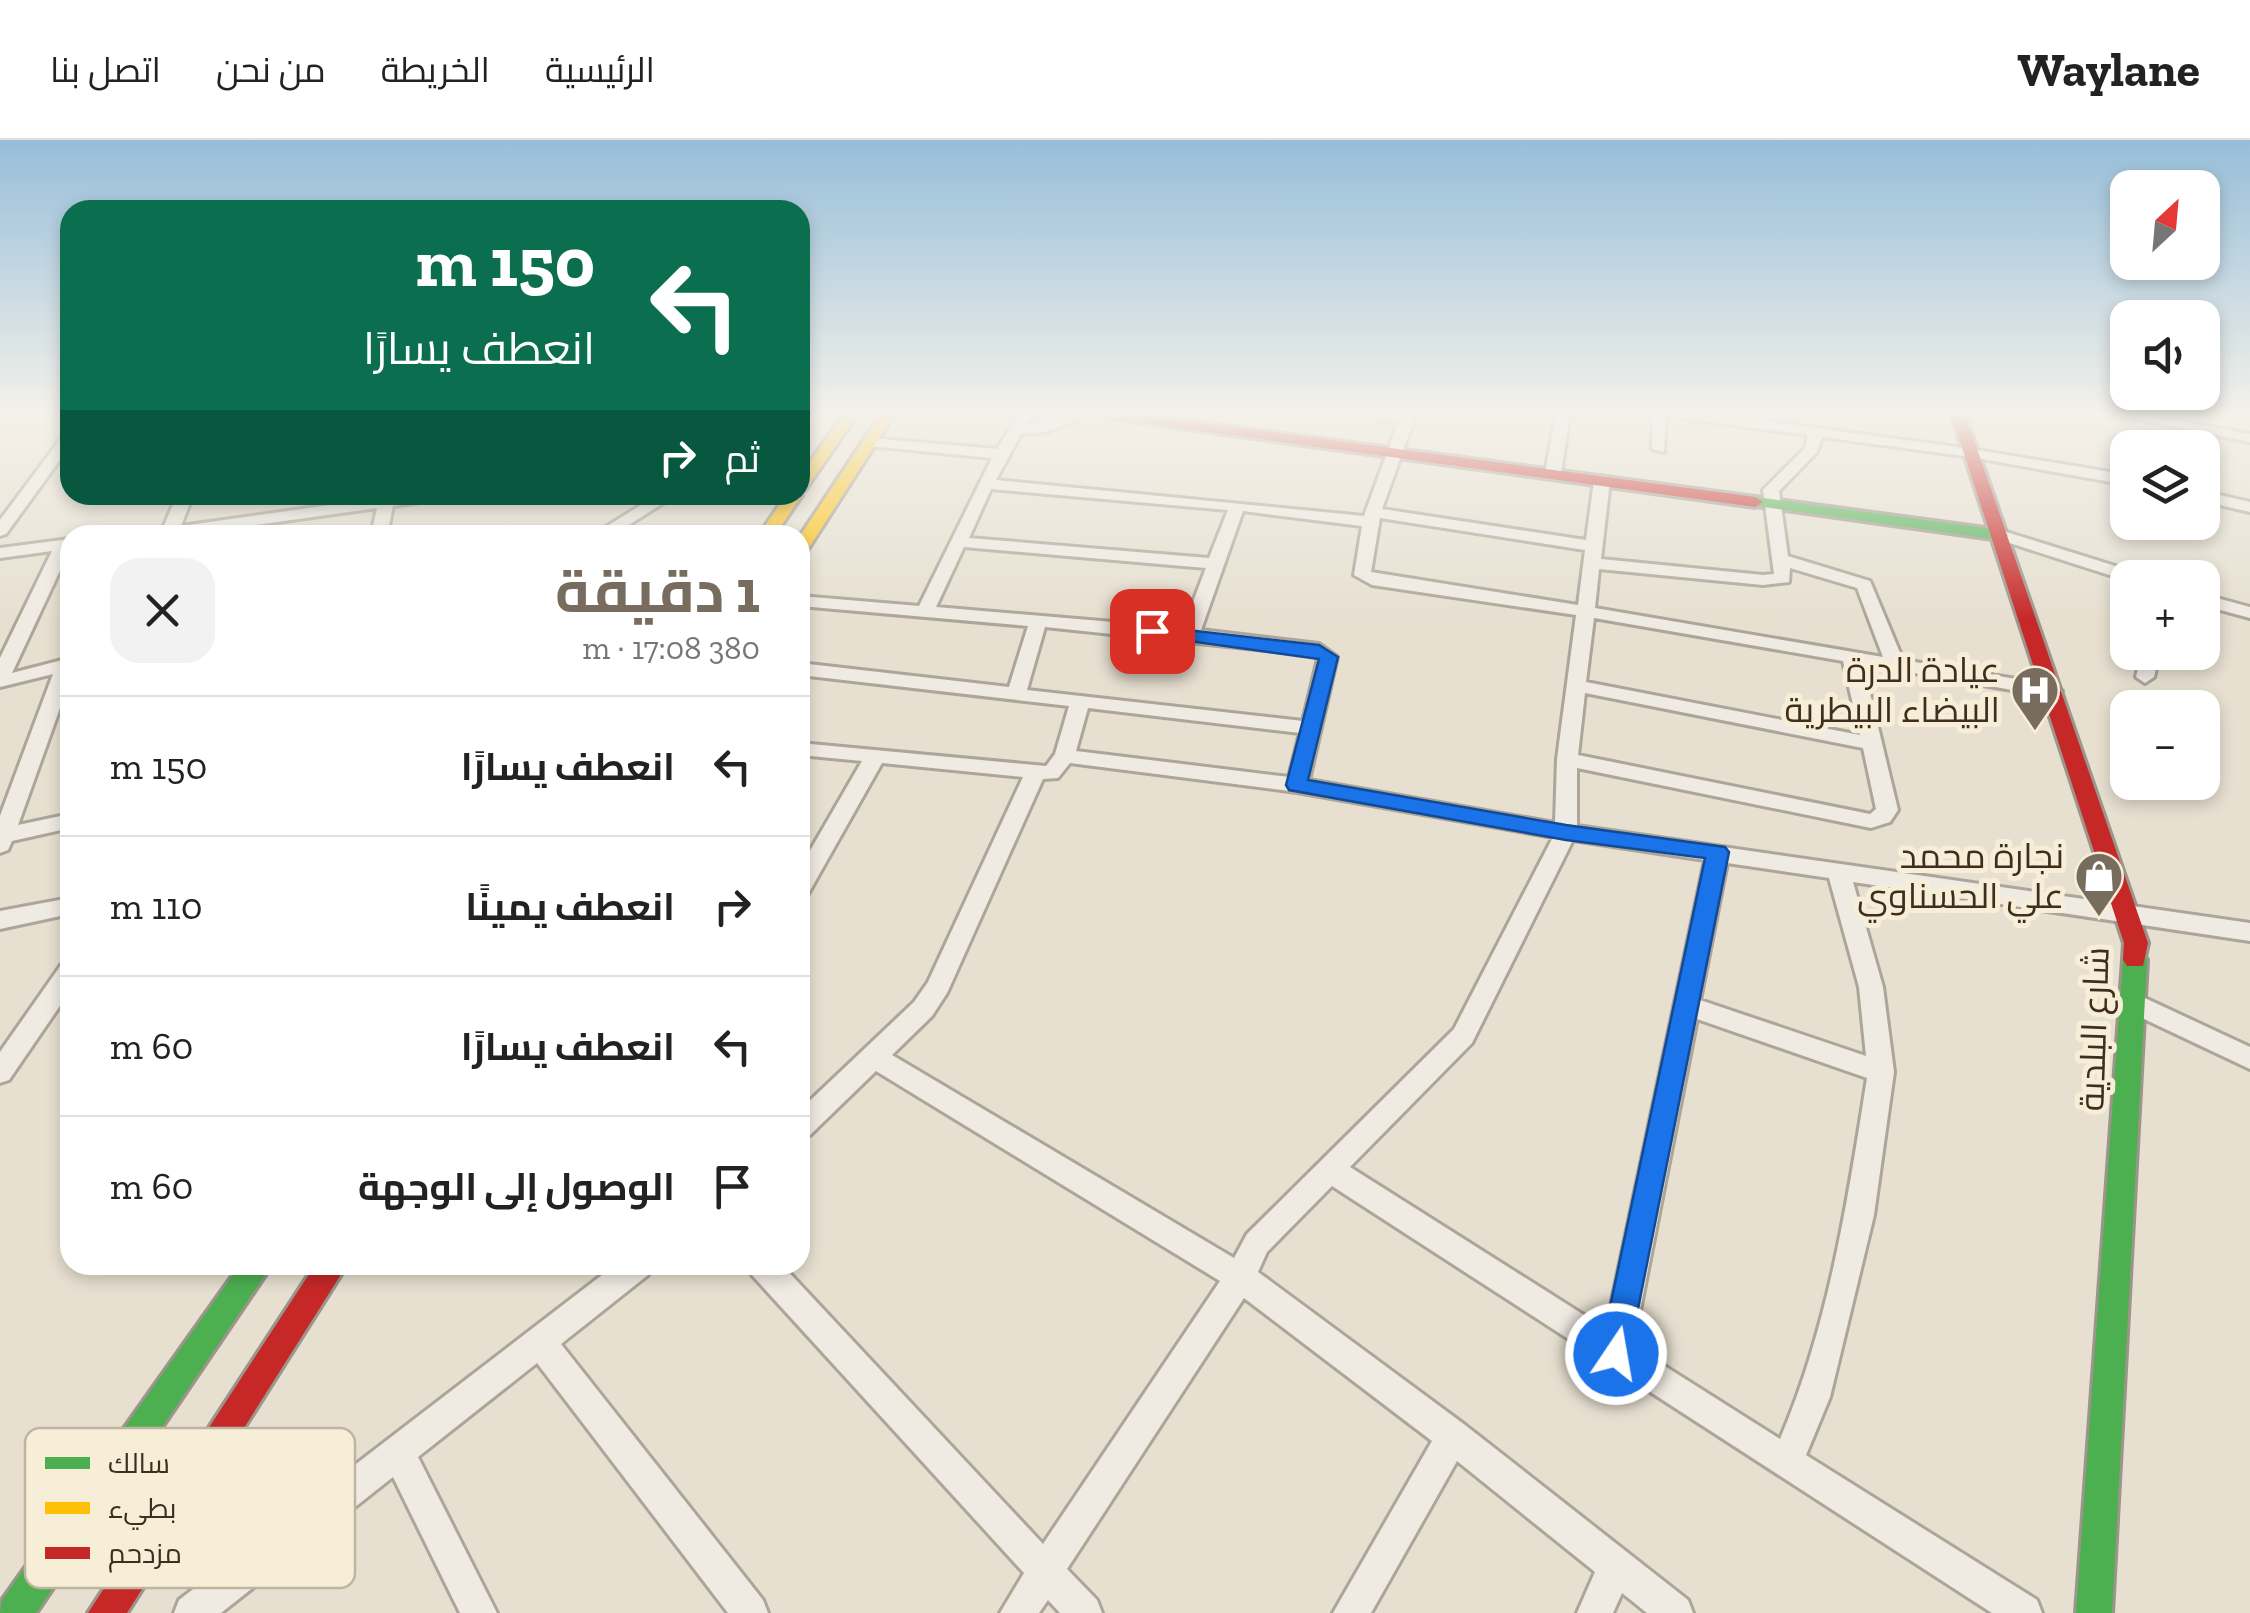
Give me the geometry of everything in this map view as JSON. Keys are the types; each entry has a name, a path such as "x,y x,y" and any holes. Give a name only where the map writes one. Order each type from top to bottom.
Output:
{"main road":[{"path":"810,534 843,483"},
{"path":"1615,483 2000,535"},
{"name":"شارع البلدية","path":"1982,483 2136,943 2094,1613"},
{"path":"144,1428 251,1275"},
{"path":"226,1428 326,1275"},
{"path":"15,1613 32,1588"},
{"path":"106,1613 122,1588"}],"street":[{"path":"0,531 36,483"},
{"path":"1384,483 1372,517 1362,566 1363,575 1378,582 1583,611 2052,691"},
{"path":"1018,1613 1240,1277 1257,1243 1463,1036 1566,832 1566,758 1602,483"},
{"path":"925,612 962,542 986,484 1372,517 1775,580 1783,578 1771,490 1778,483"},
{"path":"2220,500 2250,507"},
{"path":"277,519 282,505"},
{"path":"250,525 345,505"},
{"path":"618,525 651,505"},
{"path":"1190,634 1236,506"},
{"path":"310,525 313,514"},
{"path":"2000,535 2110,570"},
{"path":"962,542 1216,564"},
{"path":"0,553 60,546"},
{"path":"0,678 60,559"},
{"path":"1780,559 1864,585 1895,664"},
{"path":"810,602 1190,634 1319,650 1328,657 1297,785"},
{"path":"2220,604 2250,614"},
{"path":"1016,696 1038,621"},
{"path":"1566,758 1870,821 1882,817 1886,810 1852,658"},
{"path":"0,678 60,666"},
{"path":"810,670 1308,728"},
{"path":"2145,677 2147,670"},
{"path":"1,839 60,685"},
{"path":"1578,686 1873,744"},
{"path":"810,751 1051,773 1065,756 1079,704"},
{"path":"1065,756 1297,785 1566,832 2250,932"},
{"path":"810,871 874,759"},
{"path":"810,1118 923,1009 938,986 1035,774"},
{"path":"1,839 60,824"},
{"path":"1616,1354 1718,852"},
{"path":"1787,1462 1814,1397 1860,1215 1881,1072 1871,987 1838,870"},
{"path":"0,920 60,908"},
{"path":"0,1072 60,986"},
{"path":"2134,1003 2250,1059"},
{"path":"1686,1005 1881,1072"},
{"path":"876,1058 1240,1277 1453,1437 1675,1613"},
{"path":"1331,1170 2024,1613"},
{"path":"355,1486 625,1275"},
{"path":"771,1275 1084,1613"},
{"path":"540,1342 750,1613"},
{"path":"1351,1613 1453,1437"},
{"path":"398,1453 480,1613"},
{"path":"1595,1613 1615,1568"},
{"path":"192,1613 224,1588"}],"traffic: fast":[{"path":"1755,502 2000,535"},
{"path":"2094,1613 2135,960"},
{"path":"144,1428 250,1275"},
{"path":"15,1613 32,1588"}],"traffic: slow":[{"path":"810,534 843,483"},
{"path":"774,525 787,505"}],"traffic: jam":[{"path":"1613,483 1755,502"},
{"path":"1981,483 2136,943 2135,960"},
{"path":"226,1428 326,1275"},
{"path":"106,1613 122,1588"}],"place":[{"name":"عيادة الدرة البيضاء البيطرية","path":"2035,732"},
{"name":"نجارة محمد علي الحسناوي","path":"2099,918"}],"route":[{"path":"1152,631 1319,650 1328,657 1297,785 1566,832 1718,852 1616,1354"}]}
